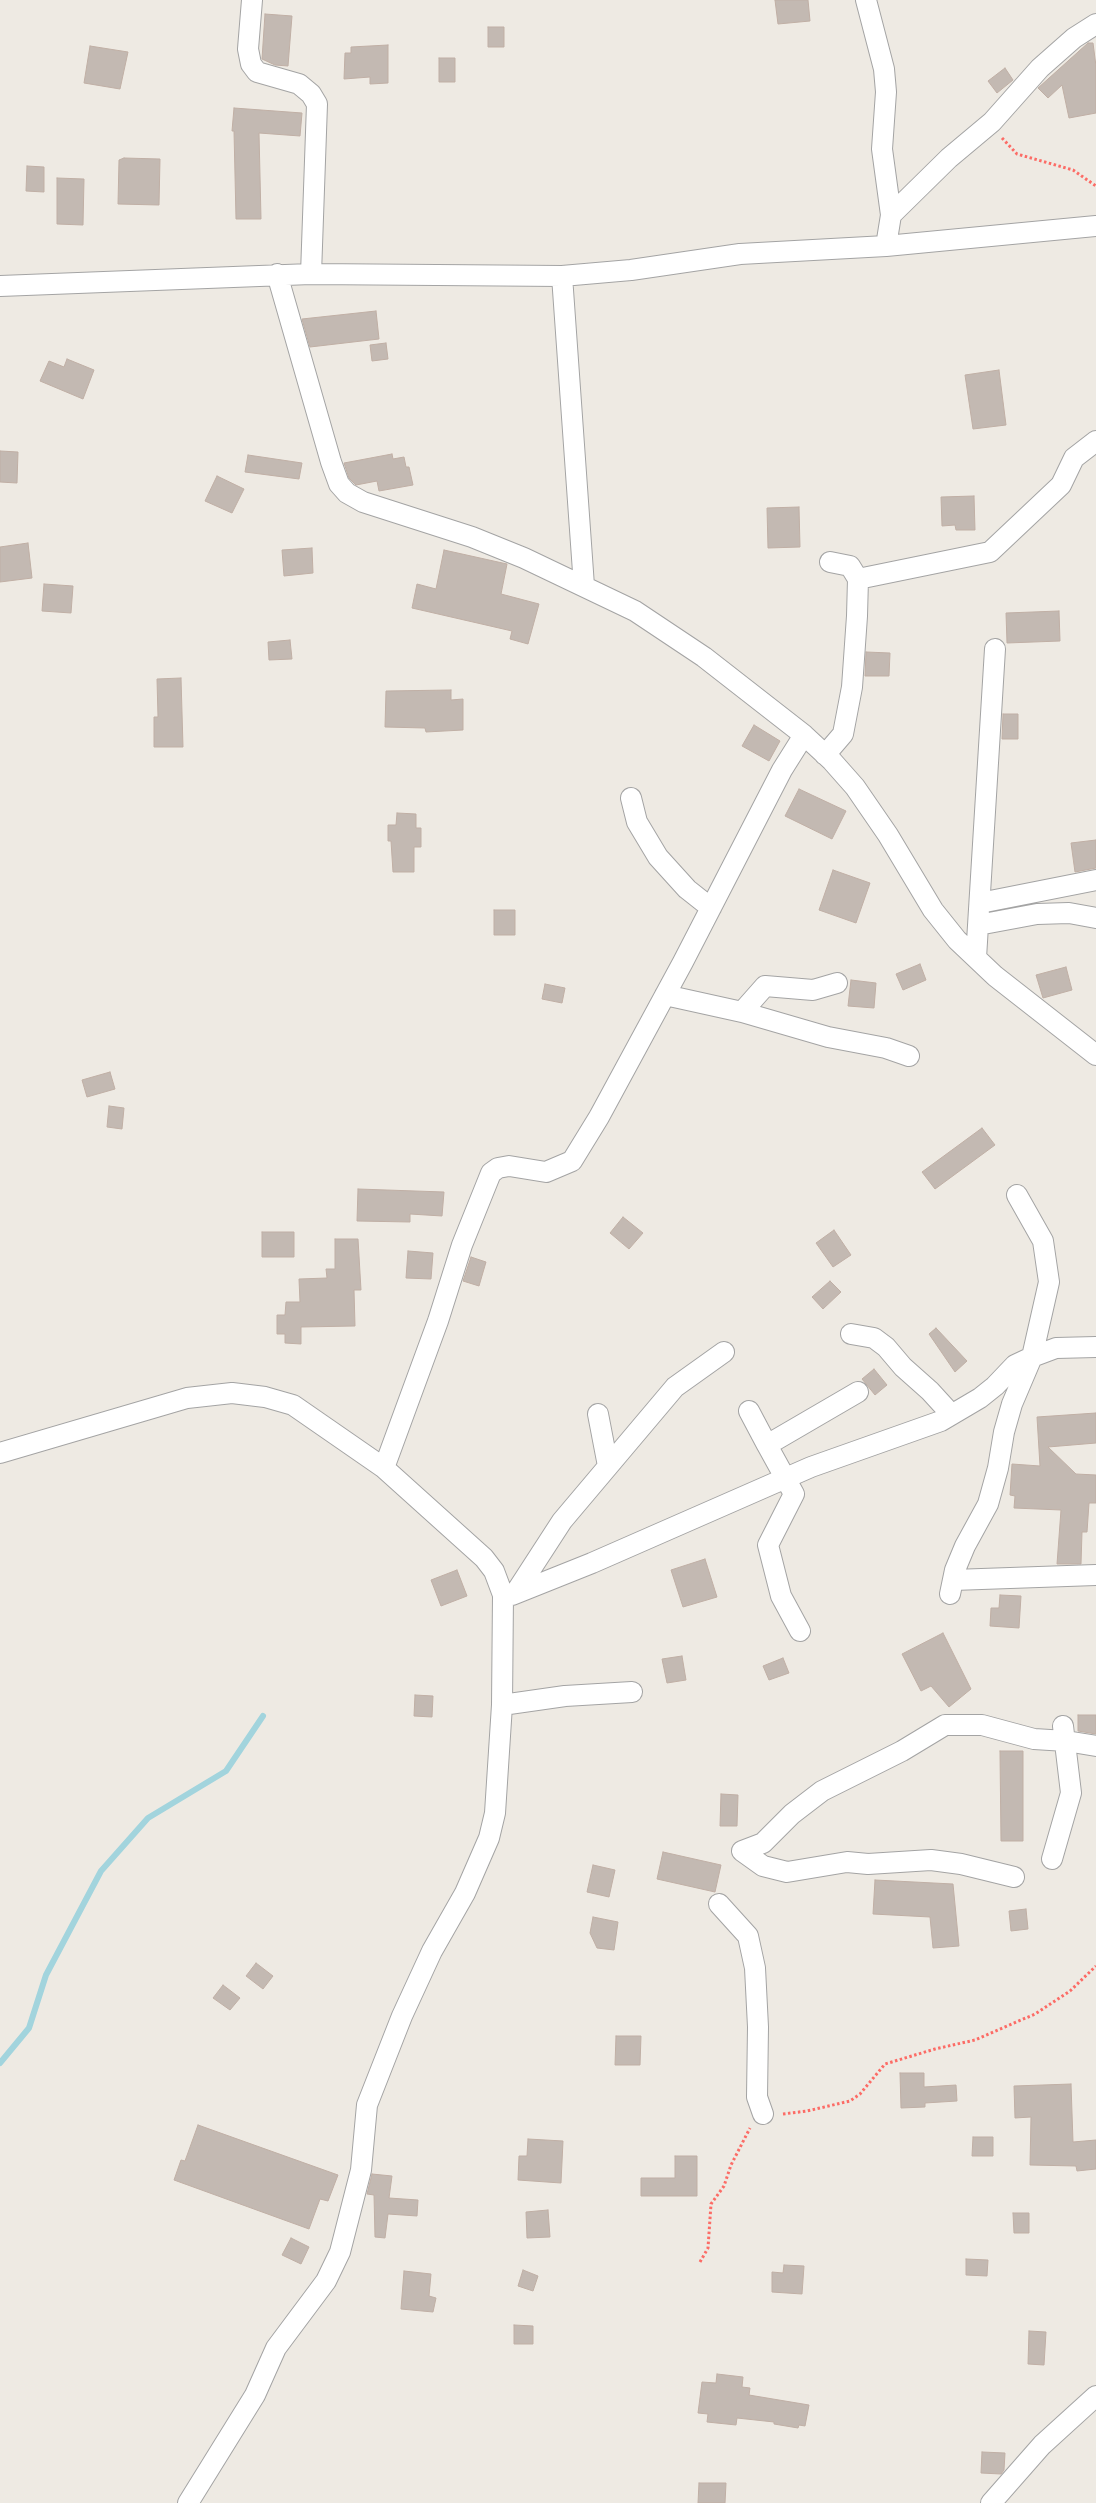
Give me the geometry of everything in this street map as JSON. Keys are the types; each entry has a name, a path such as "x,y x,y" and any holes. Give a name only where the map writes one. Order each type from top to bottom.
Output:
{"street":[{"path":"252,0 248,49 251,64 257,72 298,84 311,94 317,104 311,274"},
{"path":"866,0 884,69 886,92 882,149 890,216 886,246"},
{"path":"890,216 948,158 992,122 1040,68 1074,38 1096,24"},
{"path":"0,286 276,274 562,276 631,270 740,254 886,246 1096,226"},
{"path":"276,274 338,484 347,493 363,502 472,537 524,558 635,610 704,657 804,735 825,754 854,787 888,835 933,910 957,940 1040,1014 1096,1055"},
{"path":"562,276 584,586"},
{"path":"858,579 990,552 1060,485 1074,458 1096,441"},
{"path":"825,754 842,734 852,687 858,579 850,566 830,562"},
{"path":"976,958 995,649"},
{"path":"384,1468 438,1321 468,1228 490,1173 498,1168 508,1166 546,1172 572,1161 598,1117 711,908 782,770 804,735"},
{"path":"631,798 636,822 658,857 687,889 711,908"},
{"path":"980,903 1096,880"},
{"path":"978,925 1044,914 1068,913 1096,918"},
{"path":"742,1012 765,986 813,990 837,983"},
{"path":"664,995 742,1012 828,1037 886,1048 909,1056"},
{"path":"1016,1195 1042,1241 1048,1282 1032,1358 1012,1404 988,1504 965,1546 951,1587 1096,1575"},
{"path":"851,1334 874,1338 886,1347 903,1367 930,1391 951,1414"},
{"path":"509,1594 592,1563 811,1467 940,1421 995,1386 1015,1365 1056,1348 1096,1347"},
{"path":"188,2503 255,2395 276,2348 326,2281 340,2252 361,2170 367,2106 402,2016 432,1952 465,1892 488,1838 494,1813 509,1594 562,1521 675,1387 724,1352"},
{"path":"767,1445 858,1392"},
{"path":"0,1453 187,1398 232,1393 265,1396 293,1406 384,1468 484,1558 509,1594"},
{"path":"748,1411 794,1494 768,1545 780,1596 800,1631"},
{"path":"598,1414 608,1466"},
{"path":"502,1706 565,1696 632,1692"},
{"path":"1014,1877 960,1864 931,1860 868,1864 847,1862 787,1872 762,1866 742,1852 763,1843 792,1814 822,1791 902,1750 945,1725 982,1725 1034,1739 1064,1733 1096,1746"},
{"path":"1052,1859 1071,1792 1064,1733"},
{"path":"719,1904 748,1936 754,1968 758,2027 757,2096 763,2114"},
{"path":"991,2503 1042,2445 1096,2396"}],"path":[{"path":"992,122 1000,136 1016,154 1072,170 1096,186"},
{"path":"700,2262 708,2248 708,2225 711,2204 724,2186 730,2165 753,2123 763,2114 786,2114 807,2111 850,2101 860,2094 884,2064 934,2048 975,2040 1035,2014 1070,1991 1096,1966"}],"building":[{"path":"775,0 808,0 810,21 778,24"},
{"path":"265,14 292,16 288,66 275,65 262,59"},
{"path":"488,27 504,27 504,47 488,47"},
{"path":"1088,43 1093,43 1096,66 1096,113 1069,118 1062,85 1048,98 1038,88"},
{"path":"388,45 388,83 370,84 370,77 344,79 345,53 351,53 351,47"},
{"path":"90,46 128,52 120,89 84,83"},
{"path":"439,58 455,58 455,82 439,82"},
{"path":"1005,68 1013,80 997,93 988,81"},
{"path":"234,108 302,113 300,136 259,133 261,219 236,219 234,131 232,131"},
{"path":"124,158 160,159 159,205 118,204 119,160"},
{"path":"27,166 44,167 44,192 26,191"},
{"path":"57,178 84,179 83,225 57,224"},
{"path":"376,311 379,339 310,347 302,319"},
{"path":"386,343 388,359 372,361 370,345"},
{"path":"67,359 94,370 83,399 40,381 49,361 64,367"},
{"path":"999,370 1006,425 973,429 965,375"},
{"path":"0,451 18,452 17,483 0,482"},
{"path":"392,454 393,459 404,457 406,467 409,467 413,485 379,491 377,481 356,485 349,478 344,463"},
{"path":"248,455 302,463 299,479 245,472"},
{"path":"217,476 244,489 232,513 205,501"},
{"path":"974,496 975,530 956,530 955,525 942,526 941,497"},
{"path":"799,507 800,547 768,548 767,508"},
{"path":"28,543 32,578 0,582 0,547"},
{"path":"312,548 313,573 284,576 282,550"},
{"path":"444,550 507,564 501,594 539,604 528,644 510,639 512,631 412,608 417,584 436,589"},
{"path":"44,584 73,586 71,613 42,611"},
{"path":"1059,611 1060,641 1007,643 1006,613"},
{"path":"290,640 292,659 269,660 268,642"},
{"path":"866,652 890,653 889,676 865,676"},
{"path":"181,678 183,747 154,747 154,717 158,717 157,679"},
{"path":"451,690 451,700 463,699 463,730 426,732 425,728 385,727 386,691"},
{"path":"1003,714 1018,714 1018,739 1002,739"},
{"path":"754,725 780,741 769,761 742,746"},
{"path":"799,789 846,811 832,839 785,816"},
{"path":"397,813 416,814 416,828 421,828 421,847 414,847 414,872 393,872 391,841 388,841 388,825 396,825"},
{"path":"1096,840 1096,868 1075,872 1071,843"},
{"path":"833,870 870,883 856,923 819,910"},
{"path":"494,910 515,910 515,935 494,935"},
{"path":"920,964 926,980 903,990 896,974"},
{"path":"1066,967 1072,990 1043,998 1036,975"},
{"path":"851,980 876,983 874,1008 848,1006"},
{"path":"545,984 565,988 562,1003 542,999"},
{"path":"110,1072 115,1089 87,1097 82,1080"},
{"path":"109,1106 124,1108 122,1129 107,1127"},
{"path":"982,1128 995,1145 935,1189 922,1172"},
{"path":"358,1189 444,1192 442,1216 410,1214 410,1222 357,1221"},
{"path":"623,1217 643,1233 629,1249 610,1233"},
{"path":"834,1230 851,1255 833,1267 816,1243"},
{"path":"262,1232 294,1232 294,1257 262,1257"},
{"path":"335,1239 358,1239 361,1290 354,1290 355,1326 301,1327 301,1344 285,1343 285,1334 277,1334 277,1315 285,1315 286,1302 300,1302 299,1279 327,1278 326,1269 335,1269"},
{"path":"408,1251 433,1253 431,1279 406,1278"},
{"path":"471,1257 486,1262 479,1286 463,1281"},
{"path":"830,1281 841,1292 823,1309 812,1297"},
{"path":"936,1328 967,1361 955,1372 929,1334"},
{"path":"874,1369 887,1385 875,1395 862,1379"},
{"path":"1096,1413 1096,1443 1048,1447 1076,1474 1096,1475 1096,1503 1089,1503 1087,1532 1082,1532 1081,1564 1057,1564 1061,1510 1014,1508 1015,1496 1010,1495 1012,1464 1040,1466 1037,1417"},
{"path":"705,1559 717,1597 683,1607 671,1570"},
{"path":"457,1570 467,1596 441,1606 431,1580"},
{"path":"1000,1595 1021,1596 1019,1628 990,1626 991,1608 999,1608"},
{"path":"943,1633 971,1689 949,1707 931,1686 921,1691 902,1654"},
{"path":"682,1656 686,1680 667,1683 662,1659"},
{"path":"783,1658 789,1673 769,1680 763,1666"},
{"path":"415,1695 433,1696 432,1717 414,1716"},
{"path":"1078,1715 1096,1715 1096,1734 1078,1731"},
{"path":"1000,1751 1023,1751 1023,1841 1001,1841"},
{"path":"721,1794 738,1795 737,1826 720,1826"},
{"path":"663,1852 721,1865 715,1892 657,1879"},
{"path":"593,1865 615,1870 609,1897 587,1892"},
{"path":"875,1880 953,1884 959,1946 933,1948 930,1917 873,1914"},
{"path":"1026,1909 1028,1929 1011,1931 1009,1911"},
{"path":"593,1917 618,1922 614,1950 597,1948 590,1933"},
{"path":"256,1963 273,1976 263,1989 246,1976"},
{"path":"223,1985 240,1998 230,2010 213,1998"},
{"path":"616,2036 641,2036 640,2065 615,2065"},
{"path":"900,2073 924,2073 924,2087 956,2085 957,2101 925,2103 925,2107 901,2108"},
{"path":"1071,2084 1073,2142 1096,2140 1096,2169 1077,2171 1076,2166 1030,2165 1031,2117 1015,2118 1014,2086"},
{"path":"198,2125 338,2175 328,2201 320,2199 309,2229 174,2180 181,2160 185,2161"},
{"path":"973,2137 993,2137 993,2156 972,2156"},
{"path":"528,2139 563,2141 561,2183 518,2180 519,2156 527,2156"},
{"path":"675,2156 697,2156 697,2196 641,2196 641,2178 675,2178"},
{"path":"372,2174 392,2176 389,2198 418,2200 417,2216 388,2214 385,2238 375,2237 374,2195 367,2194"},
{"path":"548,2210 550,2237 527,2238 526,2212"},
{"path":"1013,2213 1029,2213 1029,2233 1014,2233"},
{"path":"291,2238 309,2247 301,2264 282,2255"},
{"path":"966,2259 988,2260 987,2276 966,2275"},
{"path":"784,2265 804,2266 802,2294 772,2292 772,2272 783,2273"},
{"path":"523,2270 538,2276 533,2291 518,2286"},
{"path":"404,2271 431,2274 429,2296 436,2298 433,2312 401,2309"},
{"path":"514,2325 533,2326 533,2344 514,2344"},
{"path":"1029,2331 1046,2332 1044,2365 1028,2364"},
{"path":"717,2374 743,2377 742,2387 750,2388 749,2395 809,2405 805,2426 799,2425 798,2428 774,2424 774,2422 737,2418 736,2425 707,2422 708,2414 698,2413 702,2382 716,2383"},
{"path":"982,2452 1005,2453 1004,2470 1001,2474 981,2473"},
{"path":"699,2483 726,2483 725,2503 698,2503"}],"waterway":[{"path":"0,2063 29,2028 46,1975 101,1871 148,1818 226,1771 263,1716"}]}
